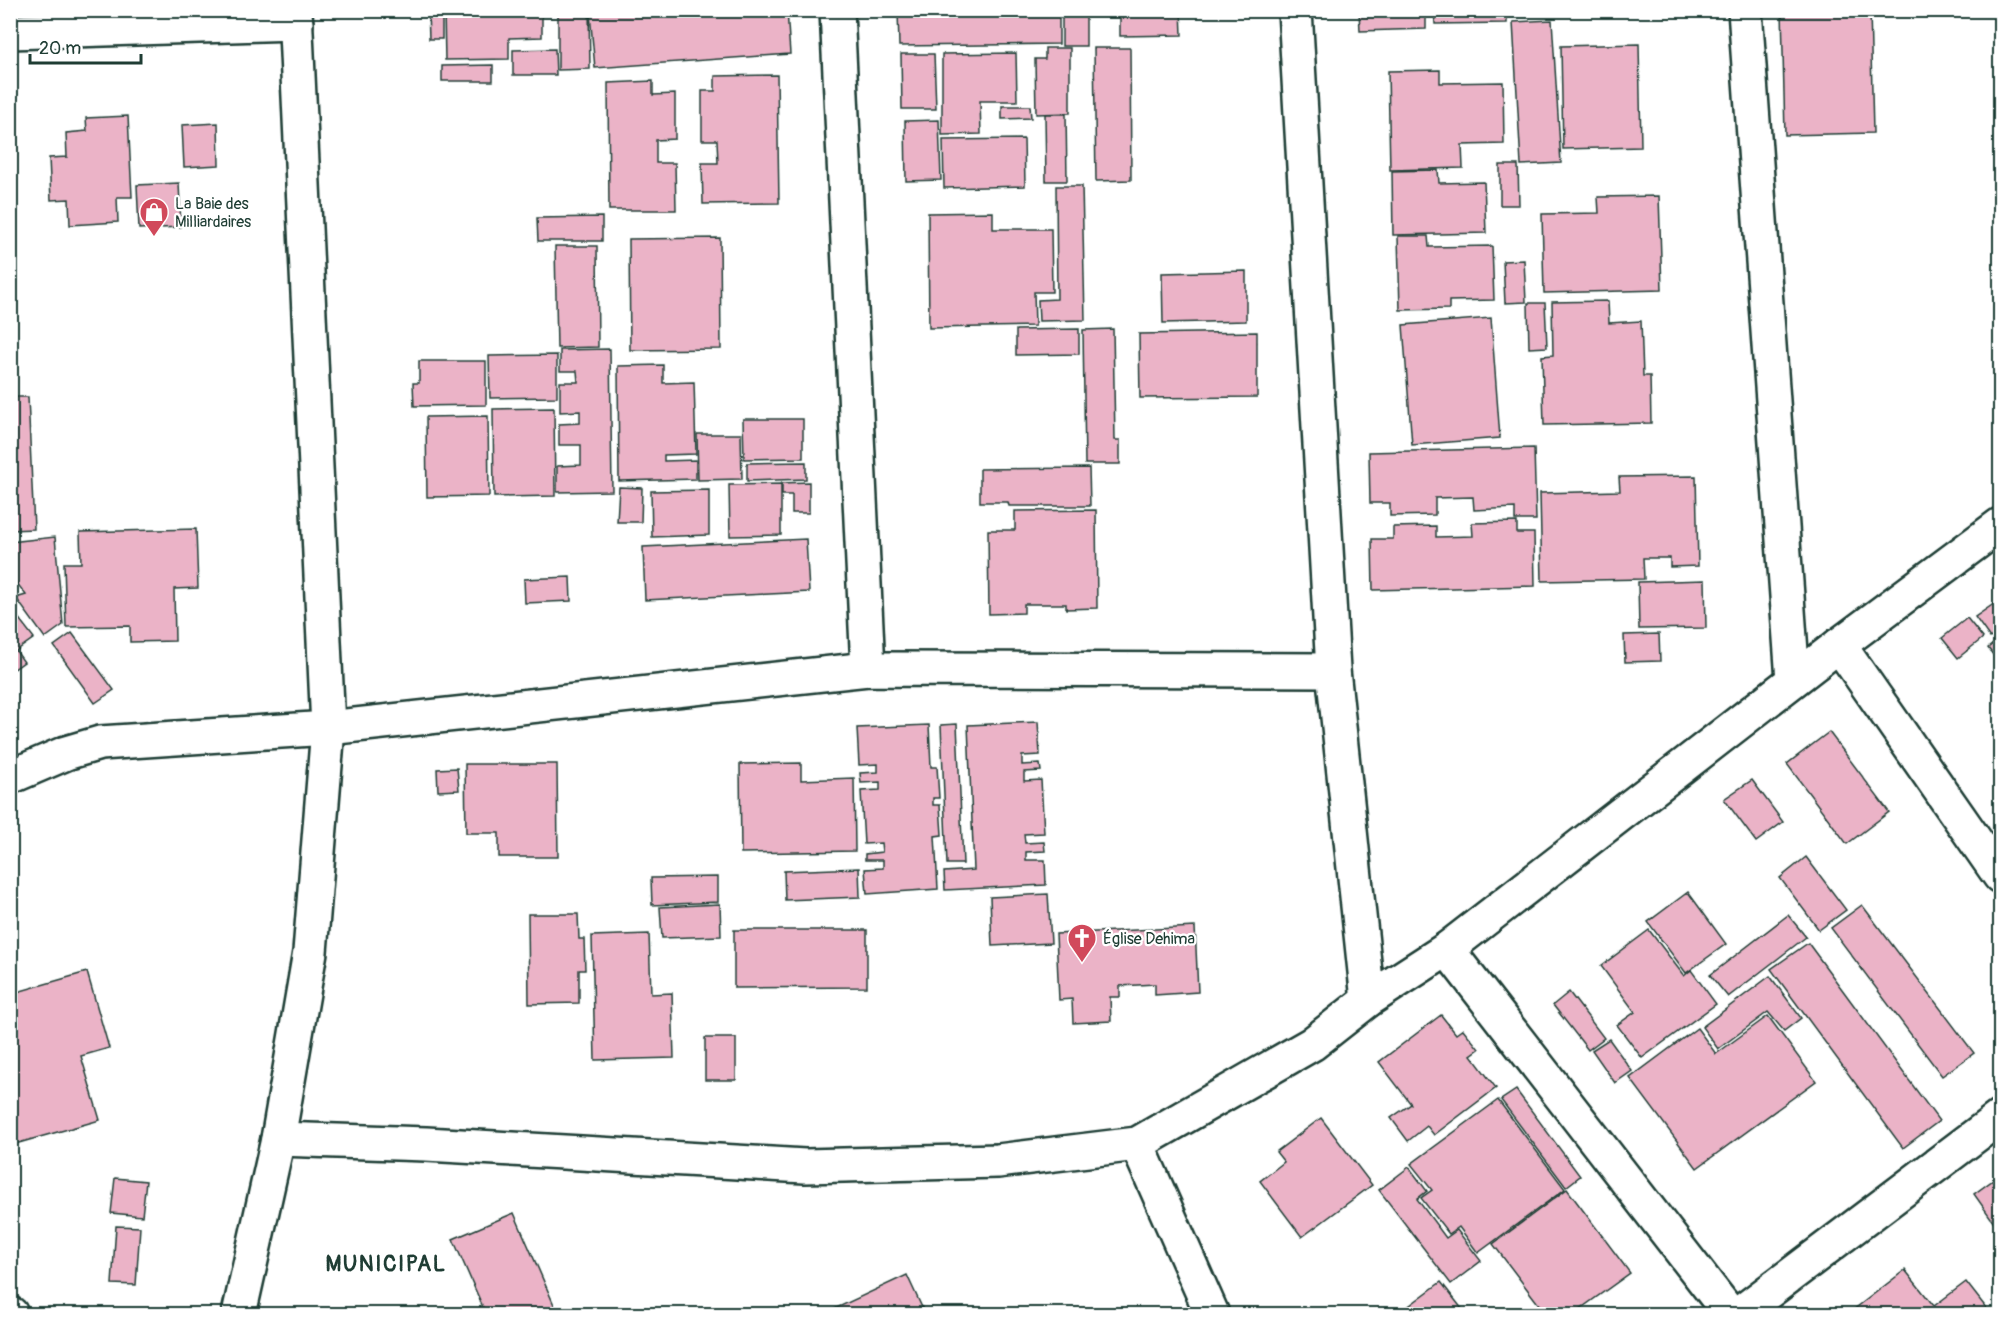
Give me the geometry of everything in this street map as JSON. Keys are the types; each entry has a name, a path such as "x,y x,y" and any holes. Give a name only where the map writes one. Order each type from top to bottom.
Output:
{"street":[{"path":"837,10 868,669"},
{"path":"1295,10 1333,670 1368,1000"},
{"path":"1745,10 1793,680"},
{"path":"10,32 295,17 328,728 310,952 278,1139 239,1314"},
{"path":"278,1139 426,1144 805,1166 998,1161 1137,1144 1312,1044 1368,1000 1447,949 1793,680 2001,525"},
{"path":"1839,645 2001,876"},
{"path":"10,777 66,753 100,743 328,728 868,669 1333,670"},
{"path":"1447,949 1730,1314"},
{"path":"1739,1314 2001,1118"},
{"path":"1137,1144 1212,1314"}],"building":[{"path":"428,10 442,10 442,39 429,39"},
{"path":"444,10 542,10 542,37 509,38 509,59 445,60"},
{"path":"558,10 589,10 590,69 558,70"},
{"path":"635,10 787,10 790,54 595,68 590,14"},
{"path":"898,10 1059,10 1059,44 899,46"},
{"path":"1062,10 1086,10 1086,46 1062,46"},
{"path":"1120,10 1181,10 1182,35 1120,36"},
{"path":"1359,10 1426,10 1426,29 1360,31"},
{"path":"1434,10 1507,10 1507,23 1435,24"},
{"path":"1782,10 1870,10 1873,133 1785,135"},
{"path":"1552,20 1561,163 1521,165 1513,22"},
{"path":"1639,44 1641,147 1563,149 1561,46"},
{"path":"1045,48 1070,48 1070,113 1036,114 1035,59 1045,59"},
{"path":"1094,48 1130,48 1131,180 1096,181"},
{"path":"555,49 556,75 513,75 513,50"},
{"path":"1016,53 1017,101 980,101 981,134 942,135 942,54"},
{"path":"901,54 934,54 936,109 902,109"},
{"path":"493,65 493,81 442,81 442,66"},
{"path":"1440,70 1440,83 1503,82 1504,144 1462,145 1463,168 1390,170 1388,71"},
{"path":"777,75 779,203 703,204 702,163 718,163 717,140 702,140 702,91 715,91 715,76"},
{"path":"653,81 653,95 675,94 675,139 656,140 656,163 675,163 676,210 609,210 608,83"},
{"path":"1002,106 1030,106 1031,118 1002,119"},
{"path":"1045,114 1066,114 1067,181 1046,181"},
{"path":"128,116 132,197 117,197 118,222 70,225 69,199 51,200 49,158 67,157 66,133 87,131 86,118"},
{"path":"939,120 941,180 906,181 905,121"},
{"path":"218,123 219,165 184,167 182,125"},
{"path":"1024,139 1025,186 944,188 943,140"},
{"path":"1500,165 1518,165 1519,205 1500,205"},
{"path":"1438,170 1439,183 1484,182 1486,233 1393,235 1392,171"},
{"path":"179,183 181,227 139,229 137,185"},
{"path":"1056,186 1082,186 1085,320 1039,321 1038,300 1057,299"},
{"path":"1659,196 1662,290 1544,293 1542,214 1599,213 1598,197"},
{"path":"993,212 993,229 1051,229 1052,292 1034,292 1035,326 929,328 928,213"},
{"path":"602,217 602,241 538,241 537,218"},
{"path":"1398,236 1428,236 1429,247 1492,246 1494,300 1449,301 1449,309 1400,310"},
{"path":"720,238 721,349 630,350 629,239"},
{"path":"555,246 597,246 598,347 557,348"},
{"path":"1524,260 1526,302 1505,303 1503,261"},
{"path":"1246,271 1246,321 1163,323 1162,273"},
{"path":"1608,301 1609,323 1641,321 1643,376 1650,376 1651,423 1544,425 1542,356 1553,355 1552,302"},
{"path":"1528,303 1545,303 1547,347 1529,348"},
{"path":"1491,318 1500,438 1412,445 1403,325"},
{"path":"1079,329 1079,354 1016,355 1016,330"},
{"path":"1113,329 1115,440 1120,440 1120,464 1085,464 1083,330"},
{"path":"1257,332 1257,397 1140,398 1139,334"},
{"path":"610,349 612,491 557,492 557,466 581,465 581,445 559,445 559,424 580,423 580,411 560,412 560,382 578,382 577,371 560,371 560,350"},
{"path":"557,355 557,397 490,398 489,356"},
{"path":"419,361 486,361 486,405 414,406 413,383 419,383"},
{"path":"663,365 663,383 694,382 696,454 664,455 664,461 696,460 696,479 619,481 618,366"},
{"path":"10,397 28,397 34,529 10,530"},
{"path":"554,408 555,496 494,497 493,409"},
{"path":"488,416 489,496 427,497 426,417"},
{"path":"743,419 803,419 803,458 744,459"},
{"path":"697,434 741,434 742,479 698,480"},
{"path":"1534,448 1536,520 1515,520 1515,508 1474,510 1473,497 1435,498 1435,515 1390,516 1390,503 1370,503 1369,452"},
{"path":"806,462 806,479 747,481 747,463"},
{"path":"1089,468 1090,506 1009,506 1008,502 980,502 980,469"},
{"path":"1696,476 1698,566 1670,567 1670,558 1643,558 1644,579 1542,581 1540,493 1620,491 1619,477"},
{"path":"809,482 809,513 792,513 792,495 782,495 782,483"},
{"path":"781,484 781,535 730,536 729,485"},
{"path":"619,487 642,488 641,522 617,522"},
{"path":"709,490 709,535 652,537 651,491"},
{"path":"1096,510 1097,608 1066,609 1066,604 1024,604 1024,613 989,614 988,530 1015,530 1015,511"},
{"path":"1517,522 1517,533 1534,533 1535,586 1373,590 1372,539 1393,539 1393,527 1436,526 1436,537 1473,536 1472,523"},
{"path":"196,529 198,588 174,589 175,641 130,642 130,626 66,627 64,563 81,563 80,532"},
{"path":"55,537 63,625 45,638 16,598 26,595 10,574 10,542"},
{"path":"806,539 809,592 645,600 643,547"},
{"path":"570,577 571,601 525,603 524,579"},
{"path":"1705,580 1706,628 1639,629 1638,582"},
{"path":"1998,601 2000,630 1990,638 1975,617"},
{"path":"10,607 34,638 16,651 24,662 10,672"},
{"path":"1967,618 1983,638 1958,658 1942,638"},
{"path":"72,633 114,690 95,703 54,646"},
{"path":"1659,634 1660,661 1625,662 1624,635"},
{"path":"2000,638 2000,664 1988,648"},
{"path":"1038,722 1040,755 1022,756 1022,765 1040,764 1041,771 1024,772 1024,781 1041,780 1044,833 1024,834 1025,843 1044,842 1045,851 1026,852 1026,860 1045,860 1046,885 945,890 944,872 974,870 968,725"},
{"path":"957,724 963,864 947,864 941,725"},
{"path":"929,725 931,767 937,767 939,798 933,798 933,805 940,805 942,835 935,836 938,889 867,894 865,869 883,868 883,860 865,860 865,854 882,852 881,843 864,844 861,791 880,790 880,782 861,783 860,773 878,772 878,764 859,765 857,728"},
{"path":"1829,732 1889,812 1847,844 1787,764"},
{"path":"801,763 801,780 854,778 855,851 741,853 740,764"},
{"path":"465,764 557,764 558,857 499,857 499,833 466,833"},
{"path":"457,768 459,790 438,791 437,769"},
{"path":"1752,780 1783,822 1756,842 1724,799"},
{"path":"1806,857 1846,910 1819,930 1780,878"},
{"path":"859,868 860,897 785,900 784,871"},
{"path":"718,877 718,902 652,905 651,878"},
{"path":"1688,892 1726,944 1686,973 1648,922"},
{"path":"1048,894 1051,943 992,946 990,897"},
{"path":"720,904 721,936 662,938 660,907"},
{"path":"1862,905 1974,1053 1942,1076 1831,928"},
{"path":"528,914 578,914 579,939 584,939 585,970 579,970 579,1003 529,1004"},
{"path":"1788,915 1806,937 1728,997 1710,975"},
{"path":"1195,927 1198,992 1155,995 1155,984 1120,986 1120,997 1110,997 1111,1021 1073,1023 1072,999 1059,1000 1056,934"},
{"path":"734,930 867,930 867,987 734,988"},
{"path":"1649,930 1684,976 1691,970 1716,1004 1642,1058 1617,1025 1635,1012 1601,966"},
{"path":"649,934 651,994 672,993 674,1058 595,1060 592,936"},
{"path":"1808,943 1939,1121 1903,1148 1771,969"},
{"path":"87,972 109,1048 81,1056 100,1120 15,1144 10,1128 10,994"},
{"path":"1770,976 1801,1018 1784,1031 1768,1012 1718,1049 1702,1027"},
{"path":"1569,992 1604,1038 1588,1050 1553,1005"},
{"path":"1441,1015 1456,1034 1463,1029 1479,1049 1471,1055 1496,1088 1434,1135 1427,1126 1408,1141 1391,1118 1411,1104 1379,1062"},
{"path":"1768,1016 1816,1081 1697,1168 1630,1078 1697,1028 1716,1054"},
{"path":"705,1038 736,1038 736,1080 705,1080"},
{"path":"1609,1039 1632,1071 1615,1083 1592,1050"},
{"path":"1516,1090 1580,1176 1566,1187 1501,1100"},
{"path":"1498,1100 1565,1189 1478,1253 1459,1227 1449,1234 1421,1198 1432,1190 1411,1164"},
{"path":"1321,1118 1372,1185 1302,1237 1260,1181 1284,1162 1276,1152"},
{"path":"1409,1167 1427,1191 1417,1199 1446,1238 1457,1230 1481,1261 1451,1284 1379,1190"},
{"path":"2000,1175 2000,1231 1974,1194"},
{"path":"115,1178 146,1181 142,1216 111,1213"},
{"path":"1567,1189 1630,1273 1573,1314 1546,1314 1493,1244"},
{"path":"514,1213 558,1314 486,1314 453,1239"},
{"path":"116,1226 140,1227 136,1285 112,1284"},
{"path":"1905,1270 1934,1306 1966,1282 1991,1314 1848,1314"},
{"path":"907,1275 925,1314 834,1314 832,1310"},
{"path":"1441,1282 1466,1314 1398,1314"}],"place":[{"name":"La Baie des Milliardaires","path":"154,238"},
{"name":"Église Dehima","path":"1082,964"}],"district":[{"name":"MUNICIPAL","path":"386,1263"}]}
